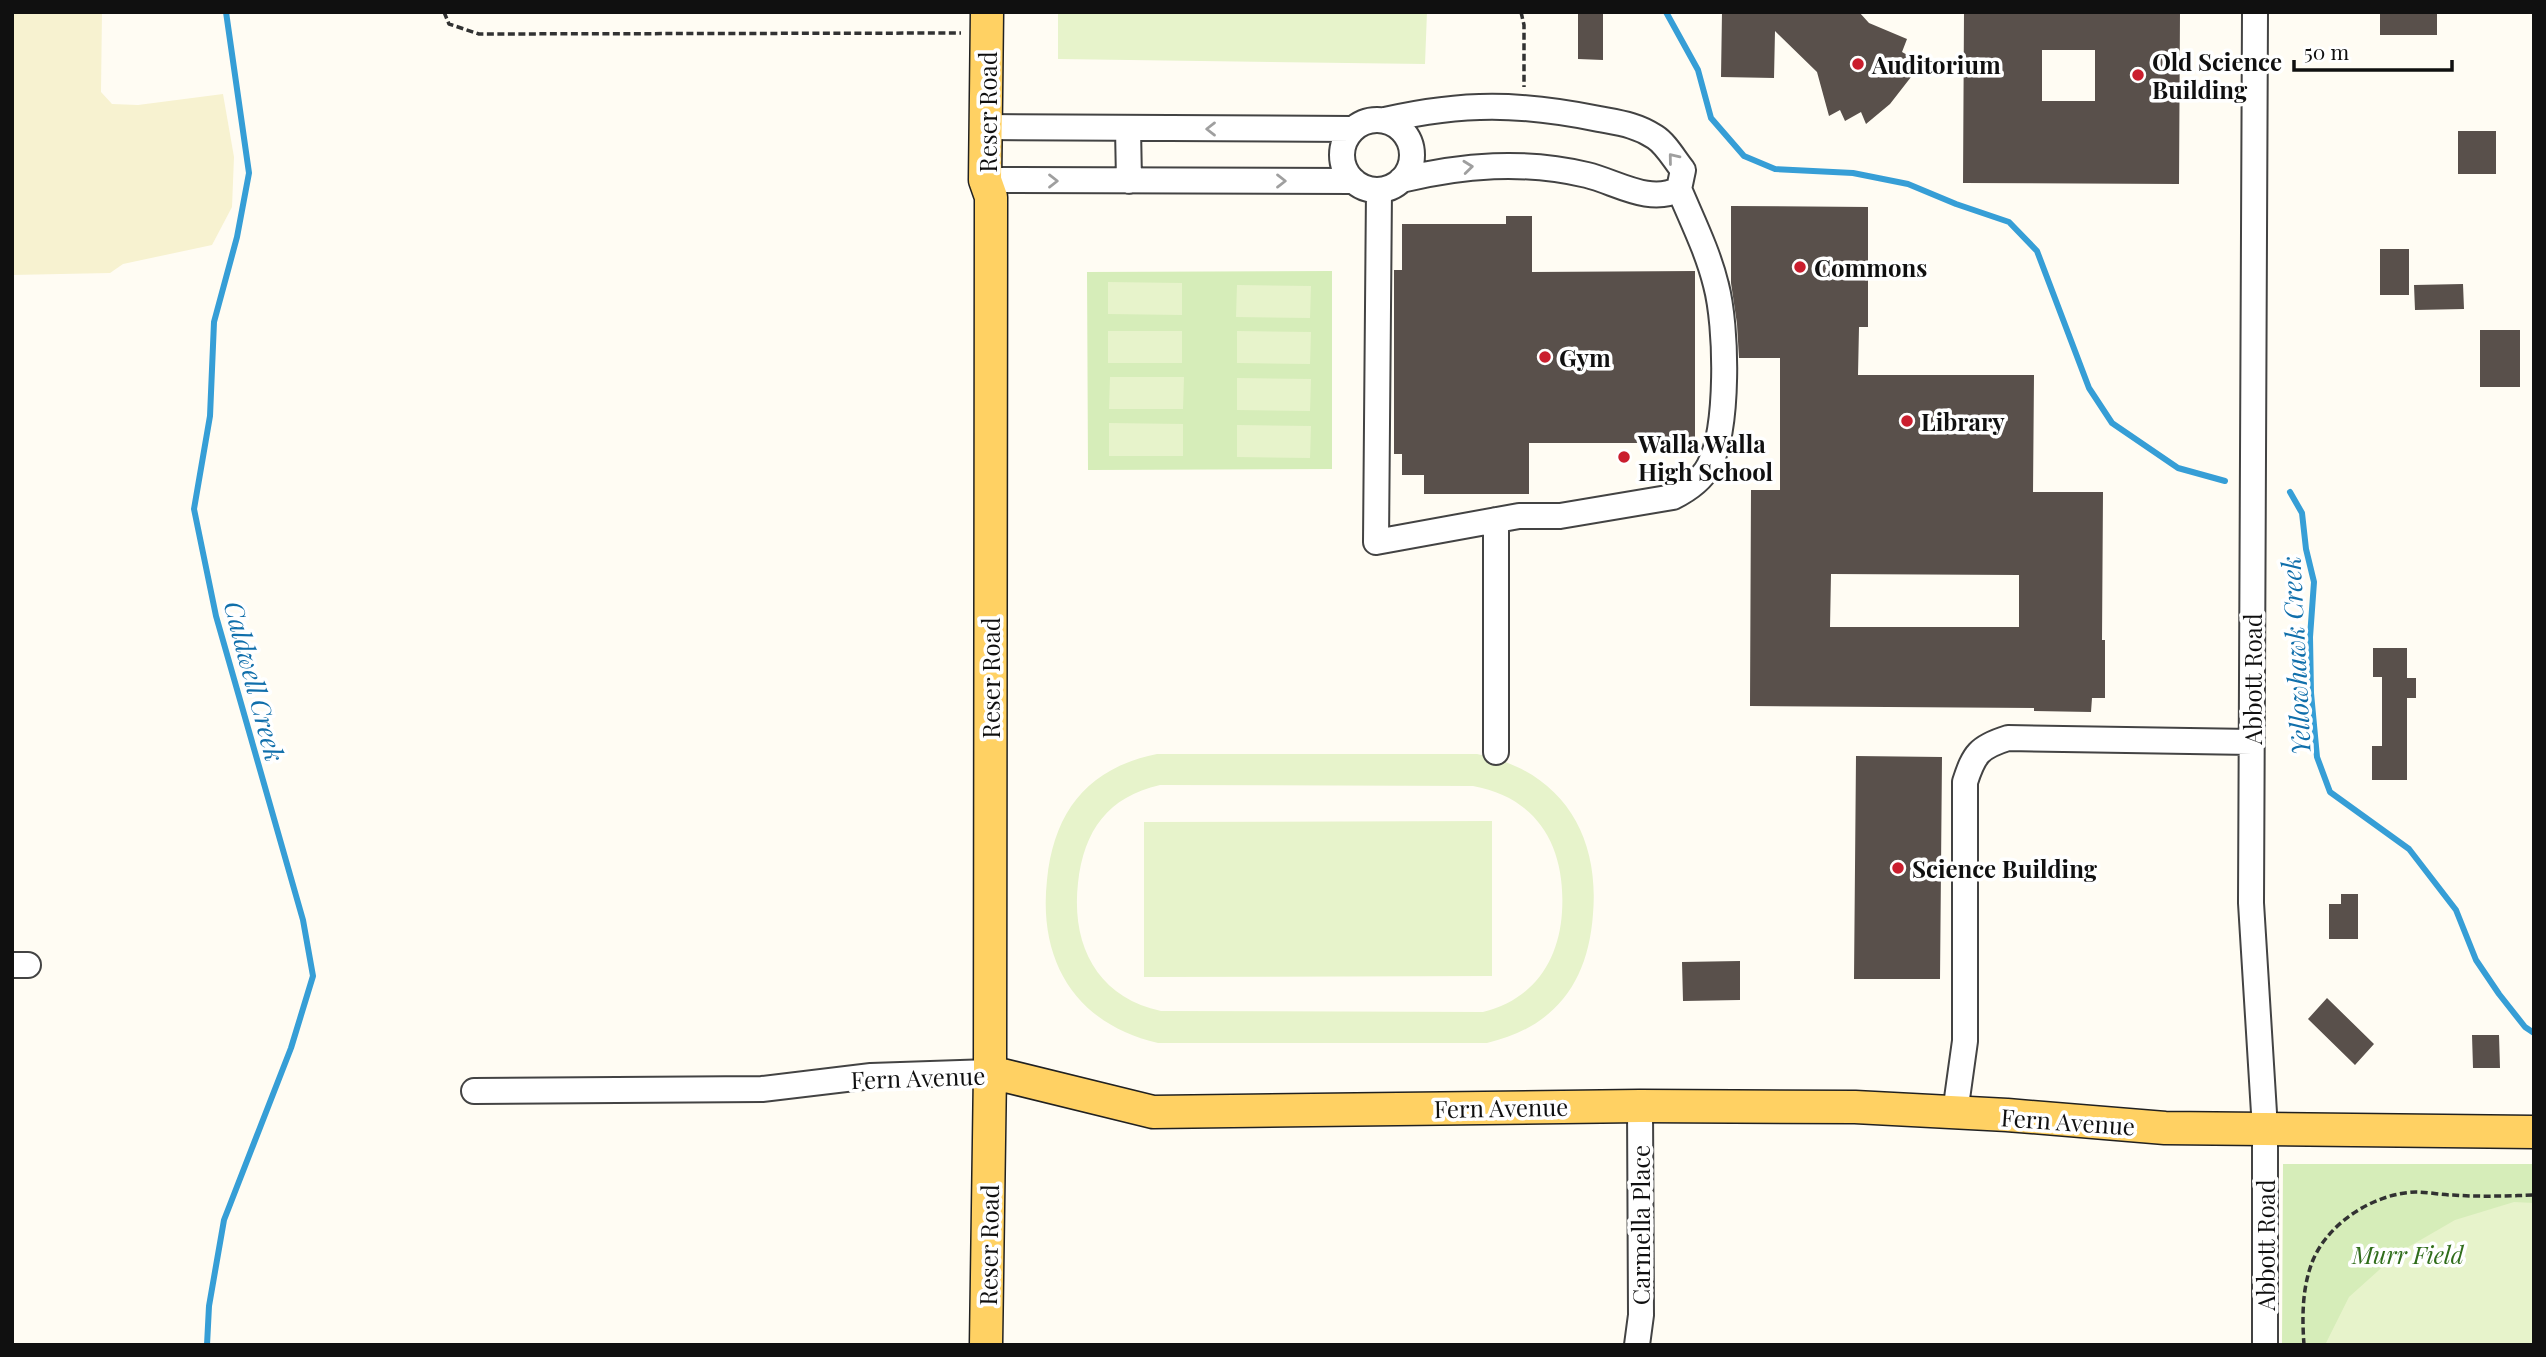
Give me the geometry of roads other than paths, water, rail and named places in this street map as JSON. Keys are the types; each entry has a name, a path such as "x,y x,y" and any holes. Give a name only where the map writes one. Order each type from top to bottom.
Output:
{"main road":[{"name":"Reser Road","path":"986,1345 990,1072 991,197 985,180 988,22"},
{"name":"Fern Avenue","path":"990,1072 1153,1112 1640,1106 1855,1107 2165,1128 2534,1132"}],"street":[{"name":"Abbott Road","path":"2255,12 2250,903 2265,1129 2264,1345"},
{"path":"1353,181 1346,171 1342,152 1344,142 1352,130 1365,121 1457,107 1524,107 1566,112 1633,125 1657,139 1683,170 1679,189 1717,285 1721,314 1724,351 1721,419 1710,464 1702,477 1686,491 1673,497 1560,516 1518,516 1376,542 1390,185 1410,167 1412,147 1402,130 1385,120"},
{"path":"985,127 1352,130"},
{"path":"1128,128 1129,181"},
{"path":"985,180 1353,181 1369,189 1465,167 1520,166 1587,175 1656,196 1670,195 1679,189"},
{"path":"1496,520 1496,752"},
{"path":"1955,1112 1965,1041 1965,782 1972,759 1987,744 2008,738 2252,742"},
{"name":"Fern Avenue","path":"474,1091 762,1089 871,1076 990,1072"},
{"name":"Carmella Place","path":"1637,1345 1641,1315 1640,1106"}],"waterway":[{"name":"Caldwell Creek","path":"207,1345 209,1306 224,1220 291,1048 313,976 303,920 216,616 194,509 210,416 214,322 237,237 249,173 226,12"},
{"name":"Yellowhawk Creek","path":"1666,12 1698,70 1711,118 1744,156 1775,169 1853,173 1908,184 2009,222 2037,251 2089,388 2112,423 2178,468 2225,481"},
{"name":"Yellowhawk Creek","path":"2290,492 2302,513 2306,549 2314,582 2310,637 2311,693 2317,757 2330,792 2409,849 2456,910 2476,960 2499,994 2525,1027 2534,1033"}],"place":[{"name":"Auditorium","path":"1858,64"},
{"name":"Old Science Building","path":"2138,75"},
{"name":"Commons","path":"1800,267"},
{"name":"Gym","path":"1545,357"},
{"name":"Library","path":"1907,421"},
{"name":"Walla Walla High School","path":"1624,457"},
{"name":"Science Building","path":"1898,868"}],"park label":[{"name":"Murr Field","path":"2408,1254"}]}
